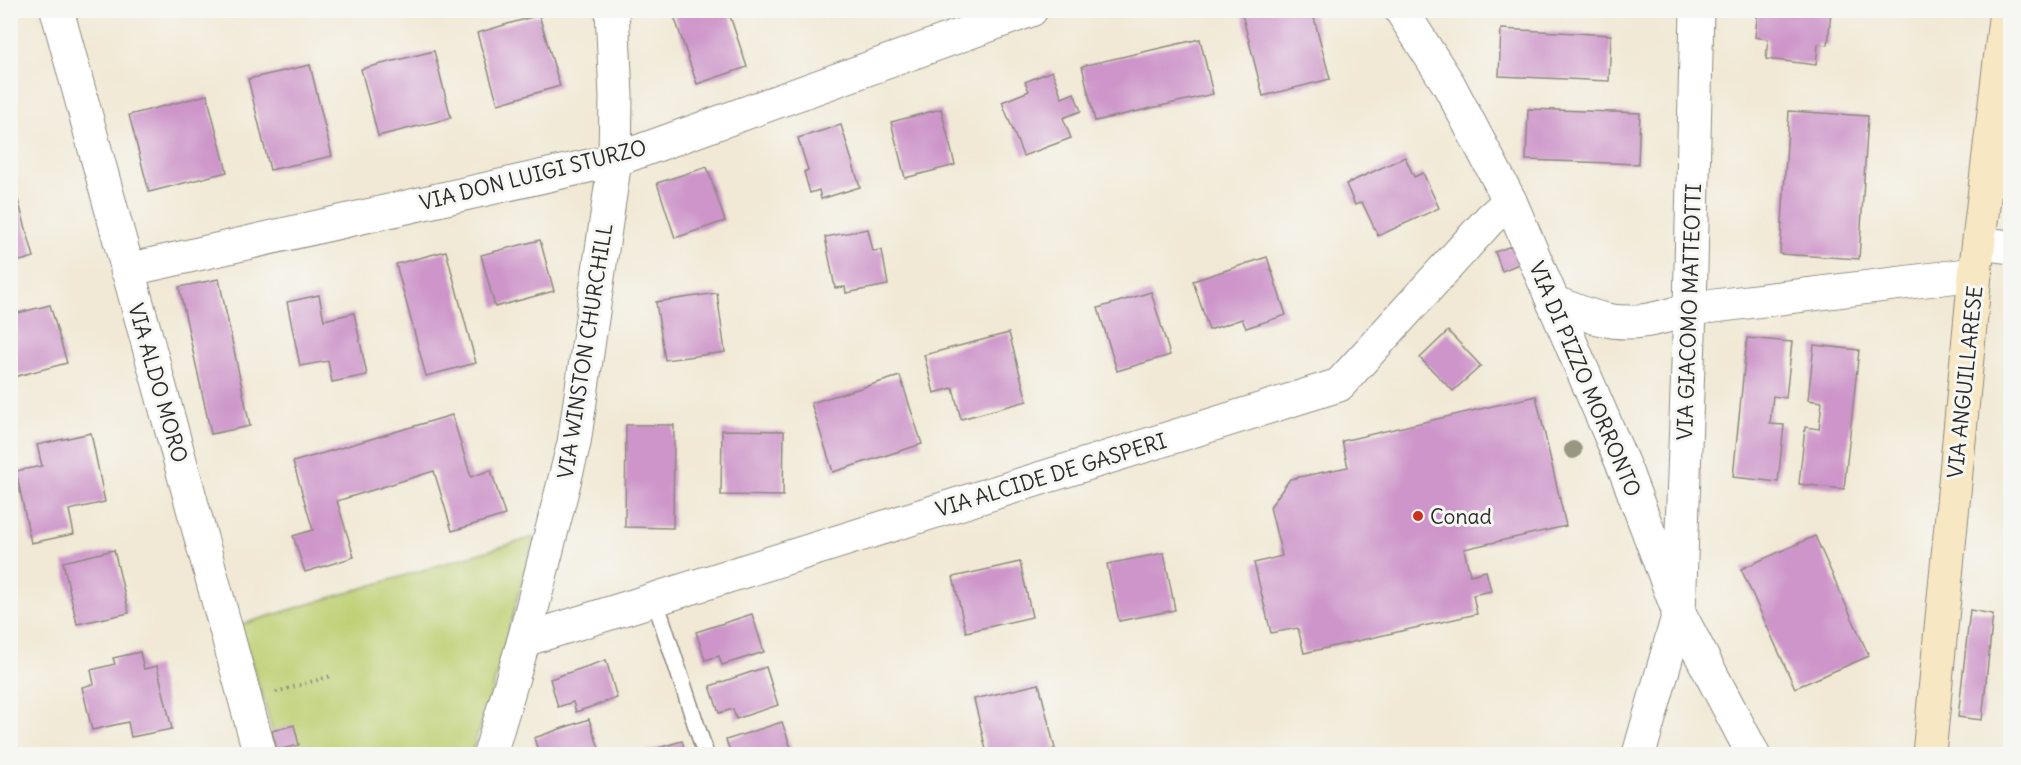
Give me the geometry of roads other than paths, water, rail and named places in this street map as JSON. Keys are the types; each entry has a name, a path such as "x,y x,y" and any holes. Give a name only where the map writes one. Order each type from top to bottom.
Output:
{"main road":[{"name":"VIA ANGUILLARESE","path":"1929,754 1988,254 2006,10"}],"street":[{"name":"VIA ALDO MORO","path":"57,10 260,754"},
{"name":"VIA WINSTON CHURCHILL","path":"490,754 524,640 574,443 615,160 616,96 612,10"},
{"name":"VIA DON LUIGI STURZO","path":"127,270 615,160 1031,10"},
{"name":"VIA DI PIZZO MORRONTO","path":"1401,10 1449,86 1510,201 1626,472 1679,613 1754,754"},
{"name":"VIA GIACOMO MATTEOTTI","path":"1639,754 1679,613 1690,309 1697,10"},
{"name":"VIA ALCIDE DE GASPERI","path":"524,640 1339,385 1490,219 1510,201"},
{"path":"1553,302 1603,320 1630,323 1659,319 1690,309 1988,254"}],"lane":[{"path":"656,600 704,749"}],"place":[{"name":"Conad","path":"1418,516"}]}
